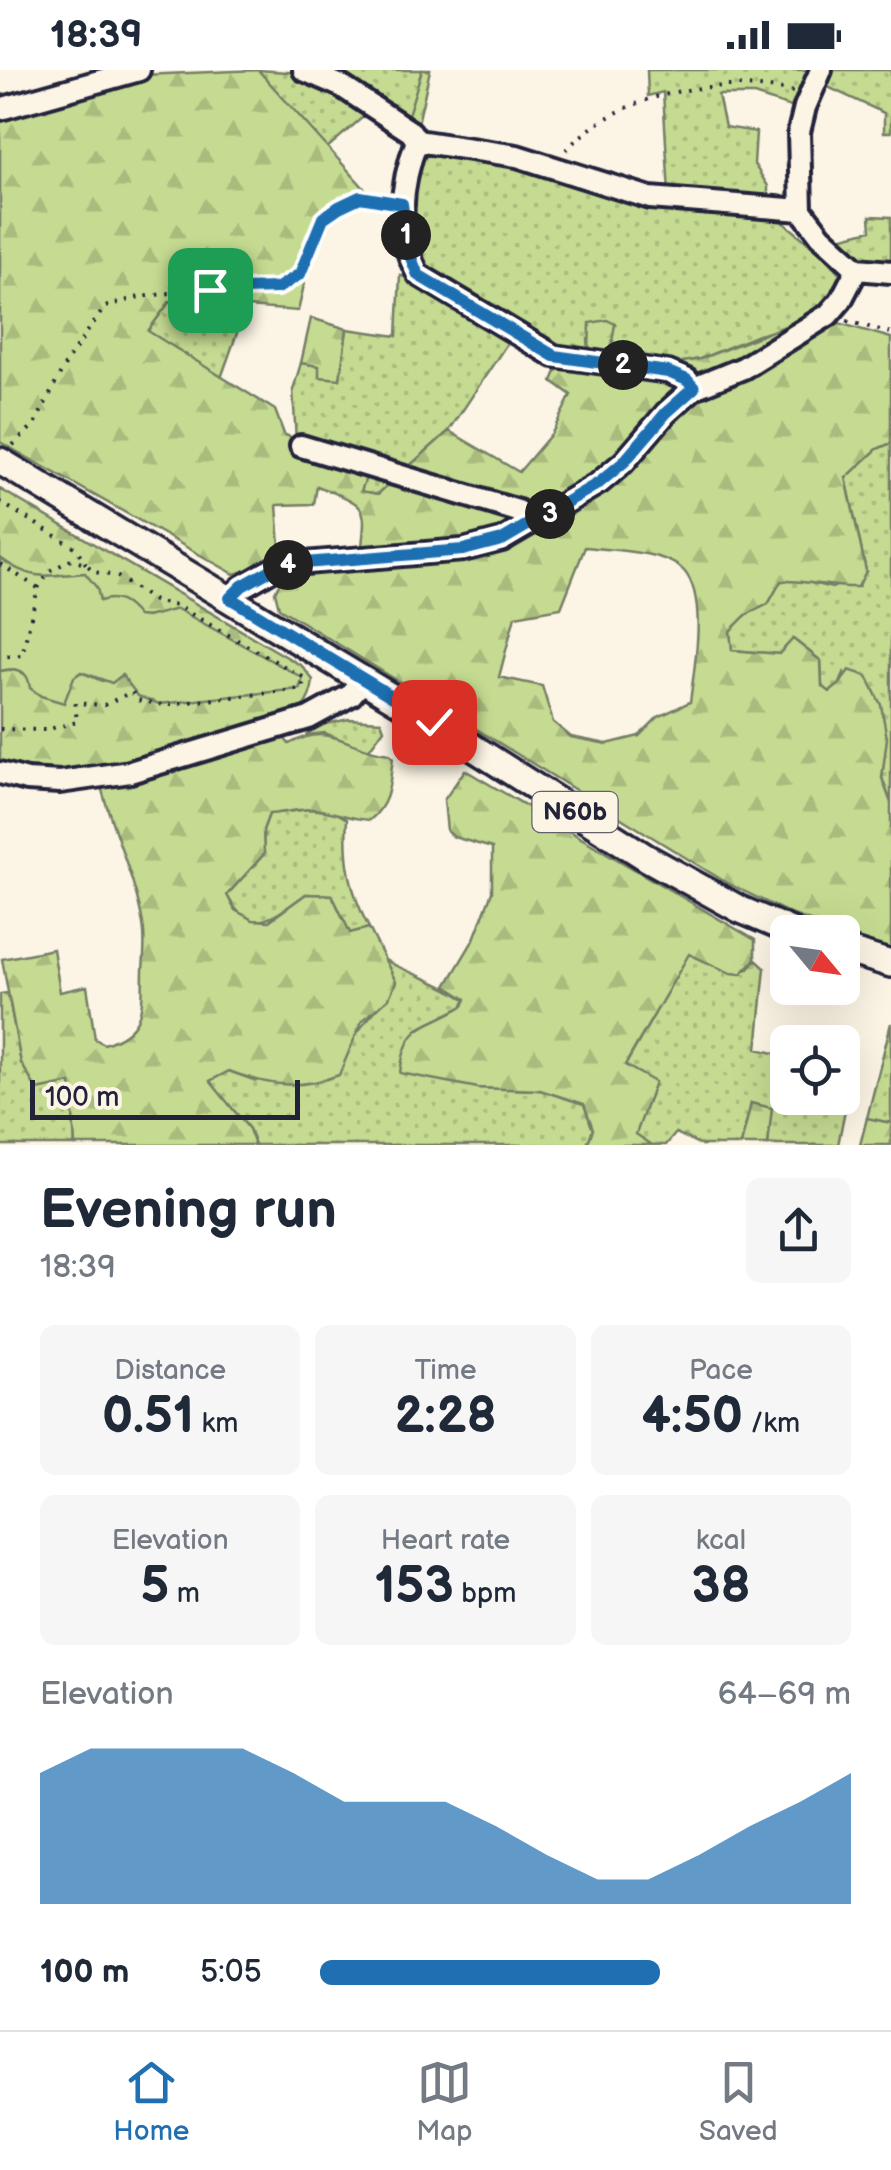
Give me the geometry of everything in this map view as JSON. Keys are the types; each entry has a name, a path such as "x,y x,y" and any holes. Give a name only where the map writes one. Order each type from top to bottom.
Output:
{"main road":[{"name":"N60b","path":"4,456 647,858 770,922"},
{"path":"860,955 891,964"}],"street":[{"path":"0,109 140,70"},
{"path":"304,70 342,86 412,132 418,142"},
{"path":"821,70 799,132 800,210 828,244 856,269 891,272"},
{"path":"418,142 517,156 650,198 800,210"},
{"path":"418,142 407,172 402,204 409,253 418,275 554,356 668,372 687,380 694,388"},
{"path":"230,598 242,586 280,565 463,550 502,540 599,483 694,388 743,368 828,316 842,300 856,269"},
{"path":"300,446 518,511 532,523"},
{"path":"0,773 60,782 130,772 310,718 351,696 363,681"}],"path":[{"path":"558,168 565,150 577,138 638,104 668,93 754,85 809,97"},
{"path":"4,456 36,424 68,358 104,307 170,293 278,288 300,274 323,218 339,207 360,197 402,204"},
{"path":"828,316 891,333"},
{"path":"0,502 76,548 95,572 118,577 154,601 177,606 305,678 302,689 164,705 137,700 132,692 104,705 75,703 77,722 46,730 0,729"},
{"path":"0,657 22,654 38,588 51,570 71,560 86,564"},
{"path":"0,564 38,588"}],"green space":[{"path":"258,70 302,73 370,111 326,149"},
{"path":"258,70 373,198 343,210 323,229 298,311 170,301 148,331 275,410 284,434 367,475 361,491 378,494 449,431 519,472 552,433 571,395 552,381 560,362 589,351 590,323 607,320 615,324 610,353 678,363 700,359 795,322 826,329 839,323 891,338 891,443 877,449 846,478 866,571 858,587 781,581 768,604 746,615 730,631 732,650 779,654 793,639 821,661 822,686 830,692 849,670 867,676 881,705 887,738 882,778 891,803 891,950 860,939 860,915 793,915 727,883 279,608 275,592 283,576 360,566 364,520 357,505 349,499 317,486 314,504 277,505 281,561 234,574 0,442 0,115 142,75","holes":["585,547 664,559 684,571 696,598 696,653 690,702 658,717 639,736 607,744 571,737 553,722 542,686 499,677 515,616 561,608"]},
{"path":"329,70 422,70 409,115 352,79"},
{"path":"329,70 352,79 408,115 422,70 430,70 417,128"},
{"path":"647,70 817,70 800,110 754,95 718,95 725,127 756,132 754,164 768,186 768,206 669,194 663,92 648,96"},
{"path":"826,70 891,70 891,132 884,132 884,113 819,83"},
{"path":"443,154 546,174 648,205 782,221 827,258 842,276 840,288 805,324 758,335 700,359 678,363 609,352 613,341 588,339 589,351 564,353 421,270 406,207 420,157"},
{"path":"870,216 891,217 891,268 859,263 831,240 871,230"},
{"path":"400,275 512,336 449,431 378,494 360,491 296,441 293,390 301,363 319,366 340,379 347,329 397,336"},
{"path":"170,301 247,305 221,378 147,332"},
{"path":"311,318 347,329 340,379 319,377 319,366 301,363"},
{"path":"891,443 891,803 882,778 884,758 844,673 840,684 830,692 822,686 821,661 793,639 779,654 731,650 730,631 745,615 768,604 781,581 799,580 832,588 866,571 846,477 877,449"},
{"path":"0,489 302,666 313,680 309,697 296,714 276,728 289,744 317,735 328,736 393,758 385,799 370,820 312,809 269,814 263,830 264,854 227,895 235,910 253,920 269,921 306,894 332,895 350,933 369,928 396,982 389,998 362,1021 339,1075 310,1083 284,1084 229,1071 210,1081 249,1129 255,1145 75,1145 71,1083 37,1090 21,1063 2,959 53,949 60,992 87,986 95,1039 104,1044 128,1032 139,1016 144,936 134,886 98,775 0,764 0,671 26,674 64,702 74,677 81,672 102,681 122,675 159,704 299,689 177,609 133,616 101,602 63,574 37,576 7,563 0,558"},
{"path":"0,558 31,574 85,573 97,588 100,601 121,601 138,616 177,609 303,678 299,689 159,704 138,696 122,675 112,683 81,672 74,677 64,703 41,696 30,688 21,671 0,671"},
{"path":"349,719 381,721 384,729 368,751 325,733 307,735 312,727"},
{"path":"465,770 755,940 755,959 741,974 730,973 689,954 625,1065 655,1082 636,1134 652,1145 587,1145 593,1129 584,1104 540,1090 478,1088 400,1073 413,1035 463,1006 466,999 446,986 474,939 492,892 492,848 454,837 447,831 444,800"},
{"path":"310,809 335,812 347,819 350,875 369,928 350,933 332,895 306,894 274,916 254,920 236,909 227,895 264,854 263,830 269,814"},
{"path":"689,953 730,973 749,969 755,959 765,968 757,1049 770,1052 770,1115 844,1115 838,1145 768,1145 769,1131 751,1104 741,1145 701,1145 676,1133 666,1145 652,1145 635,1134 625,1066"},
{"path":"385,960 466,1000 463,1006 416,1030 478,1088 540,1090 584,1104 593,1130 587,1145 255,1145 249,1129 209,1081 229,1071 256,1081 353,1041 396,982"},
{"path":"8,993 21,1063 52,1085 71,1082 75,1145 0,1145 0,994"},
{"path":"891,1023 891,1123 867,1118"},
{"path":"751,1103 770,1108 768,1145 741,1145"},
{"path":"867,1118 891,1123 891,1145 860,1145"}],"route":[{"path":"210,290 278,288 300,274 323,218 339,207 360,197 402,204 409,253 418,275 554,356 668,372 679,375 694,388 599,483 502,540 463,550 280,565 242,586 230,598 434,722"}]}
